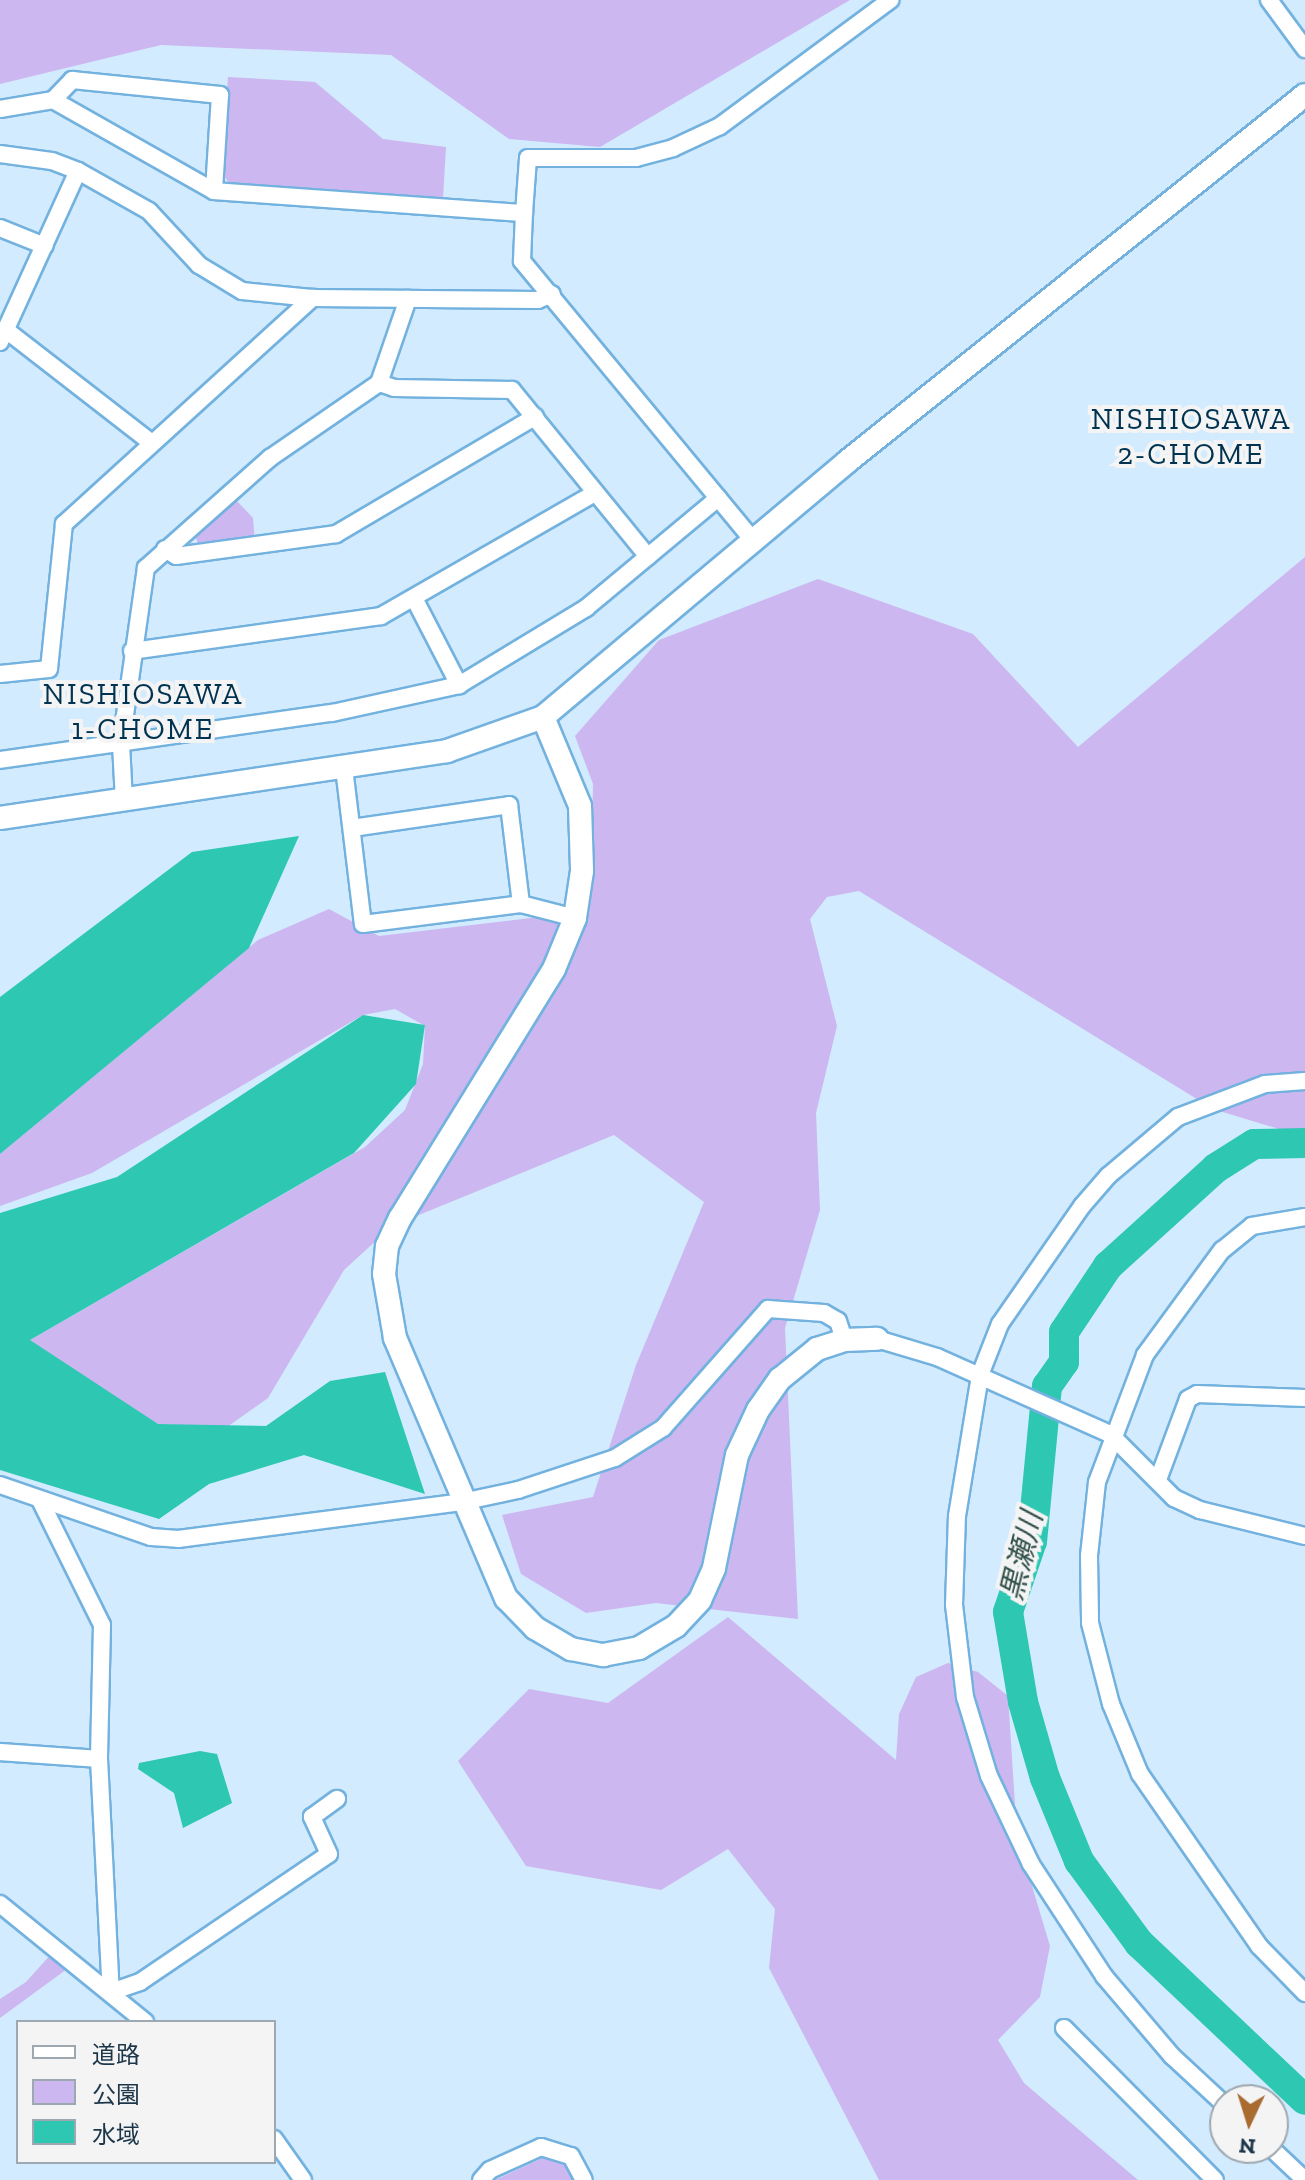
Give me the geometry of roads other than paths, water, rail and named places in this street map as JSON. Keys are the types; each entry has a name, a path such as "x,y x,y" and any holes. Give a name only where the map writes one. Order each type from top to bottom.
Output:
{"street":[{"path":"753,540 522,261 528,158 636,158 673,148 720,126 890,0"},
{"path":"1269,0 1305,49"},
{"path":"0,109 53,100 72,80 220,95 214,191"},
{"path":"0,818 447,751 543,717 753,540 1305,95"},
{"path":"53,100 214,191 524,213"},
{"path":"0,154 52,161 78,171 149,211 199,265 242,291 312,298 408,299 538,300 552,294"},
{"path":"78,171 3,336 149,441"},
{"path":"0,228 45,246"},
{"path":"0,674 49,669 64,524 149,441 312,298"},
{"path":"124,801 121,743 146,568 270,458 379,383 408,299"},
{"path":"379,383 394,388 512,390 648,557"},
{"path":"165,549 176,556 336,534 535,417"},
{"path":"132,651 381,616 415,600 595,493"},
{"path":"0,760 332,713 459,685 586,608 718,498"},
{"path":"415,600 459,685"},
{"path":"543,717 580,806 582,871 575,918 554,969 387,1246 385,1300 395,1338 462,1502 506,1598 535,1628 571,1649 603,1655 639,1648 676,1626 700,1600 714,1568 737,1455 758,1410 780,1379 817,1349 844,1340 877,1339 984,1377 1112,1435 1174,1498 1200,1510 1305,1536"},
{"path":"344,768 363,924 521,904 575,918"},
{"path":"352,828 509,805 521,904"},
{"path":"1209,2090 1172,2056 1104,1976 1031,1864 989,1776 965,1697 954,1605 957,1516 984,1377 1000,1324 1049,1250 1108,1176 1178,1117 1225,1095 1265,1084 1305,1081"},
{"path":"1305,1217 1252,1226 1222,1250 1145,1355 1112,1435 1097,1482 1089,1556 1090,1623 1111,1704 1140,1774 1259,1946 1305,1993"},
{"path":"0,1485 41,1502 151,1537 178,1539 462,1502 518,1490 615,1458 663,1428 768,1309 824,1313 838,1321 844,1340"},
{"path":"1159,1477 1188,1399 1197,1394 1305,1398"},
{"path":"41,1502 102,1625 99,1759 111,1992"},
{"path":"0,1752 99,1759"},
{"path":"111,1992 140,1982 329,1854 312,1817 337,1799"},
{"path":"0,1904 143,2020"},
{"path":"1064,2028 1215,2180"},
{"path":"276,2142 303,2180"},
{"path":"481,2180 490,2170 541,2147 571,2156 584,2180"},
{"path":"1288,2164 1305,2180"}],"water":[{"path":"299,836 249,948 0,1154 0,997 192,852"},
{"path":"363,1015 425,1025 416,1084 354,1153 30,1340 158,1424 266,1426 330,1381 385,1372 425,1494 304,1455 209,1484 159,1519 0,1470 0,1213 117,1177"},
{"path":"200,1751 217,1754 232,1803 183,1828 174,1793 138,1769 139,1763"}],"waterway":[{"name":"黒瀬川","path":"1305,1143 1254,1144 1216,1168 1108,1266 1064,1332 1064,1362 1047,1386 1032,1541 1008,1612 1023,1702 1045,1778 1079,1861 1139,1943 1305,2100"}],"district":[{"name":"NISHIOSAWA 2-CHOME","path":"1191,436"},
{"name":"NISHIOSAWA 1-CHOME","path":"143,711"}]}
